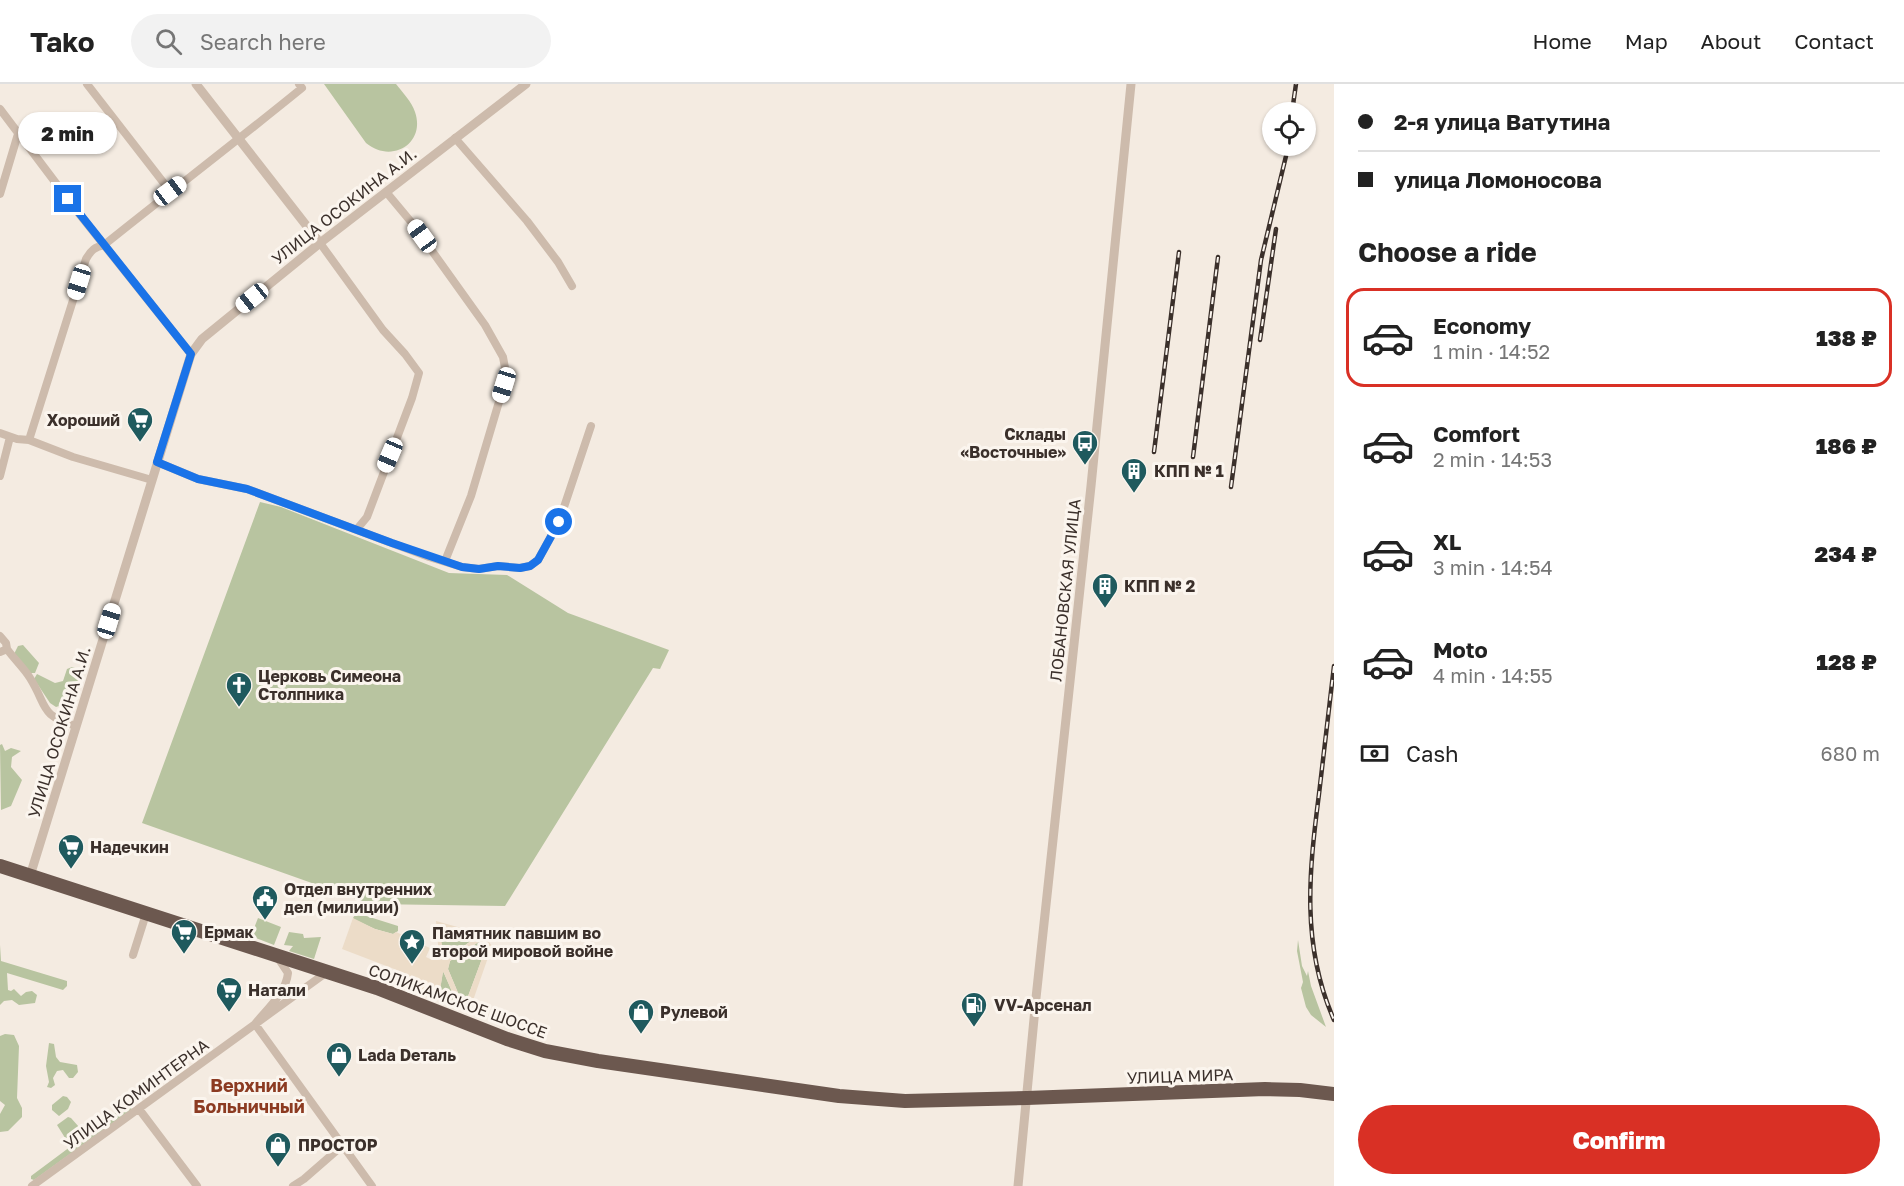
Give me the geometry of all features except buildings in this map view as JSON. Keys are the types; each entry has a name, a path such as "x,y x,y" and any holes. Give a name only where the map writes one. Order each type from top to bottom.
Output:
{"highway":[{"name":"СОЛИКАМСКОЕ ШОССЕ","path":"0,866 377,988 507,1039 545,1051 598,1061 839,1096 905,1101 1027,1098"},
{"name":"УЛИЦА МИРА","path":"1027,1098 1265,1089 1334,1094"}],"street":[{"path":"87,84 170,191"},
{"path":"196,84 320,243 383,330 419,373 412,398 367,517 357,529"},
{"name":"УЛИЦА ОСОКИНА А.И.","path":"30,876 191,354 202,339 320,243 526,84"},
{"name":"ЛОБАНОВСКАЯ УЛИЦА","path":"1018,1186 1131,84"},
{"path":"29,440 86,259 94,248 104,244 239,140 301,86"},
{"path":"0,109 191,354"},
{"path":"0,194 18,134"},
{"path":"455,138 527,221 558,262 572,286"},
{"path":"387,193 412,222 485,325 503,357 505,368 504,385 471,496 445,561"},
{"path":"157,462 198,479 247,489 429,557 462,567 520,568 530,566 538,560 559,522 591,426"},
{"path":"0,433 29,440 73,457 152,480"},
{"path":"0,476 10,437"},
{"path":"0,636 6,643 3,650 30,678 51,716 56,720 76,726"},
{"path":"133,955 146,914"},
{"name":"УЛИЦА КОМИНТЕРНА","path":"255,1024 283,989 287,980 288,973 284,965 273,954"},
{"name":"УЛИЦА КОМИНТЕРНА","path":"33,1186 327,972"},
{"path":"255,1024 372,1186"},
{"path":"139,1109 197,1186"},
{"path":"293,1186 343,1145"}],"green space":[{"path":"324,84 396,84 415,112 416,133 404,147 395,151 386,152 376,149 366,143"},
{"path":"260,502 281,507 449,573 507,575 568,613 669,650 660,669 653,668 505,906 371,904 142,823"},
{"path":"23,645 39,663 35,673 30,673 14,654 18,646"},
{"path":"72,667 82,670 82,680 74,701 56,707 50,703 34,679 37,674 55,683 63,681 67,669"},
{"path":"2,744 5,751 11,748 21,751 12,757 11,767 22,780 11,806 1,810 0,745"},
{"path":"360,914 398,926 398,931 393,934 375,929 353,918"},
{"path":"258,918 281,927 274,945 251,936"},
{"path":"438,928 475,938 447,958 444,956"},
{"path":"289,932 303,934 304,938 321,937 314,959 289,951 293,946 284,945"},
{"path":"1298,940 1302,966 1307,976 1308,971 1326,1027 1311,1015 1306,1007 1301,988 1303,982 1297,951"},
{"path":"480,941 486,948 464,1007 448,969 450,961"},
{"path":"0,945 1,961 67,981 67,986 63,990 7,973 8,990 14,989 21,996 32,991 37,995 35,1003 19,1005 12,1000 4,1001 0,1005"},
{"path":"443,971 457,1003 439,996"},
{"path":"14,1035 19,1046 17,1098 22,1108 22,1117 8,1131 0,1132 0,1114 5,1105 0,1101 0,1036"},
{"path":"49,1043 54,1044 56,1057 60,1062 77,1065 78,1072 73,1078 69,1078 63,1070 57,1071 53,1078 55,1085 51,1088 47,1087 49,1082 46,1066"},
{"path":"63,1096 71,1102 68,1109 59,1116 52,1110 52,1105"},
{"path":"129,1103 132,1105 131,1110 34,1180 31,1179 31,1176"},
{"path":"68,1117 79,1127 72,1140 67,1141 57,1125"}],"shaded area":[{"name":"Памятник павшим во второй мировой войне","path":"353,918 375,929 393,934 396,932 416,941 411,951 418,954 423,945 430,948 426,957 430,959 437,959 439,956 436,921 483,934 492,946 469,1012 397,986 402,972 342,949","holes":["439,928 474,938 474,939 447,958 444,956","480,941 486,948 464,1007 448,969 450,961","443,972 457,1003 439,996"]}],"railway":[{"path":"1293,102 1296,84"},
{"path":"1231,487 1261,260 1286,156"},
{"path":"1260,340 1276,229"},
{"path":"1154,452 1179,252"},
{"path":"1193,457 1218,257"},
{"path":"1334,666 1312,852 1310,908 1316,964 1323,992 1334,1020"}],"place":[{"name":"Хороший","path":"140,443"},
{"name":"Склады «Восточные»","path":"1085,466"},
{"name":"КПП № 1","path":"1134,494"},
{"name":"КПП № 2","path":"1105,609"},
{"name":"Церковь Симеона Столпника","path":"239,708"},
{"name":"Надечкин","path":"71,870"},
{"name":"Отдел внутренних дел (милиции)","path":"265,921"},
{"name":"Ермак","path":"184,955"},
{"name":"Памятник павшим во второй мировой войне","path":"412,965"},
{"name":"Натали","path":"229,1013"},
{"name":"VV-Арсенал","path":"974,1028"},
{"name":"Рулевой","path":"641,1035"},
{"name":"Lada Dеталь","path":"339,1078"},
{"name":"ПРОСТОР","path":"278,1168"}],"district":[{"name":"Верхний Больничный","path":"249,1095"}],"route":[{"path":"68,199 191,354 157,462 198,479 247,489 429,557 462,567 479,569 498,566 520,568 530,566 538,560 559,522"}]}
